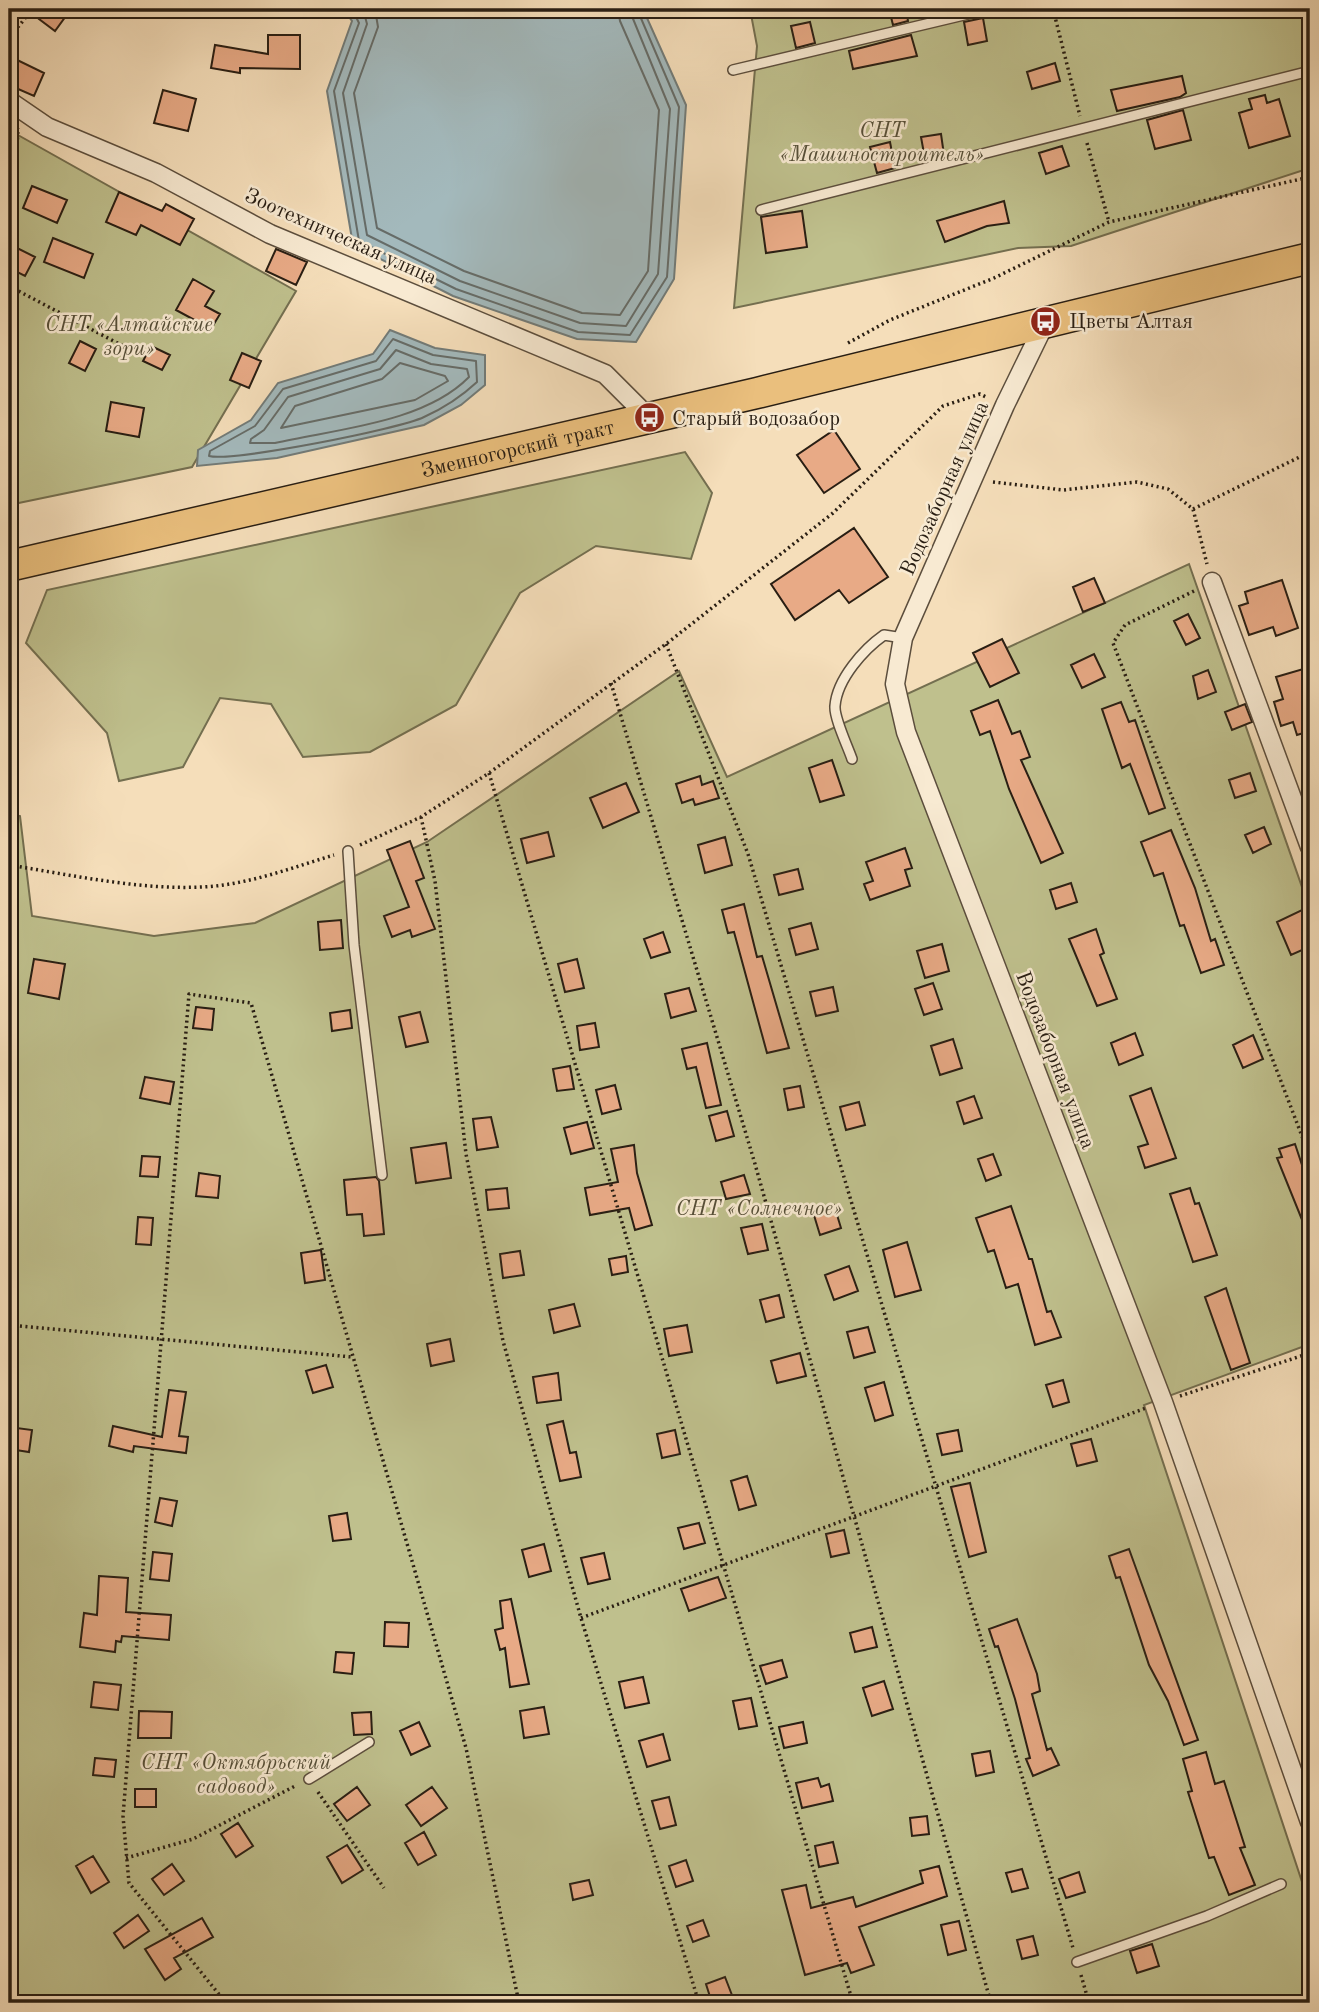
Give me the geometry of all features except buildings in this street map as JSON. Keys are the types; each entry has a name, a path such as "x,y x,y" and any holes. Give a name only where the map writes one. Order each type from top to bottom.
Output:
{"highway":[{"name":"Змеиногорский тракт","path":"9,566 649,418 1310,258"}],"street":[{"name":"Зоотехническая улица","path":"11,102 47,127 156,173 270,234 605,374 649,418"},
{"name":"Водозаборная улица","path":"1046,321 1005,405 903,638 895,684 906,732 1163,1402 1310,1822"},
{"path":"1212,582 1310,847"}],"lane":[{"path":"733,70 989,9"},
{"path":"761,210 1310,71"},
{"path":"852,759 835,707 848,673 866,648 884,635 903,638"},
{"path":"348,851 355,946 383,1175"},
{"path":"309,1779 369,1742"},
{"path":"1077,1962 1207,1916 1281,1884"}],"path":[{"path":"9,34 32,9"},
{"path":"9,199 16,169 18,128 11,102"},
{"path":"842,346 890,320 994,278 1109,222 1310,177"},
{"path":"9,286 123,346"},
{"path":"9,865 121,883 203,887 260,878 348,851 421,817 489,773 666,644 833,513 943,406 980,394 1005,405"},
{"path":"1193,509 1310,452"},
{"path":"974,480 1063,489 1137,482 1168,489 1193,509 1212,582 1125,625 1113,643 1310,1157"},
{"path":"666,644 748,854 1089,2003"},
{"path":"611,683 751,1151 991,2003"},
{"path":"489,773 853,2003"},
{"path":"421,817 435,881 466,1154 503,1341 581,1618 699,2003"},
{"path":"226,2003 128,1883 123,1816 189,995 251,1003 466,1748 519,2003"},
{"path":"9,1325 352,1357"},
{"path":"581,1618 725,1566 936,1484 1163,1402 1310,1353"},
{"path":"126,1858 193,1839 309,1779 384,1888"}],"green space":[{"name":"СНТ «Машиностроитель»","path":"750,9 1310,9 1310,168 1071,246 1018,248 734,308 757,46"},
{"name":"СНТ «Алтайские зори»","path":"9,130 296,291 192,467 9,505"},
{"path":"685,452 712,493 691,559 596,546 520,593 456,705 370,752 303,757 271,704 220,698 183,767 119,781 107,733 26,643 47,590"},
{"name":"СНТ «Солнечное»","path":"1189,564 1310,910 1310,1344 1144,1405 1310,1906 1310,2003 9,2003 9,814 20,816 32,916 154,936 255,923 427,842 679,671 727,777"}],"water":[{"path":"343,9 643,9 686,105 674,279 636,342 577,339 453,296 353,245 327,91 352,21"},
{"path":"390,330 435,348 485,355 485,385 461,405 424,425 277,458 197,466 198,450 251,420 278,383 373,354"}],"place":[{"name":"Цветы Алтая","path":"1046,321"},
{"name":"Старый водозабор","path":"649,418"}],"park label":[{"name":"СНТ «Октябрьский садовод»","path":"236,1774"}]}
